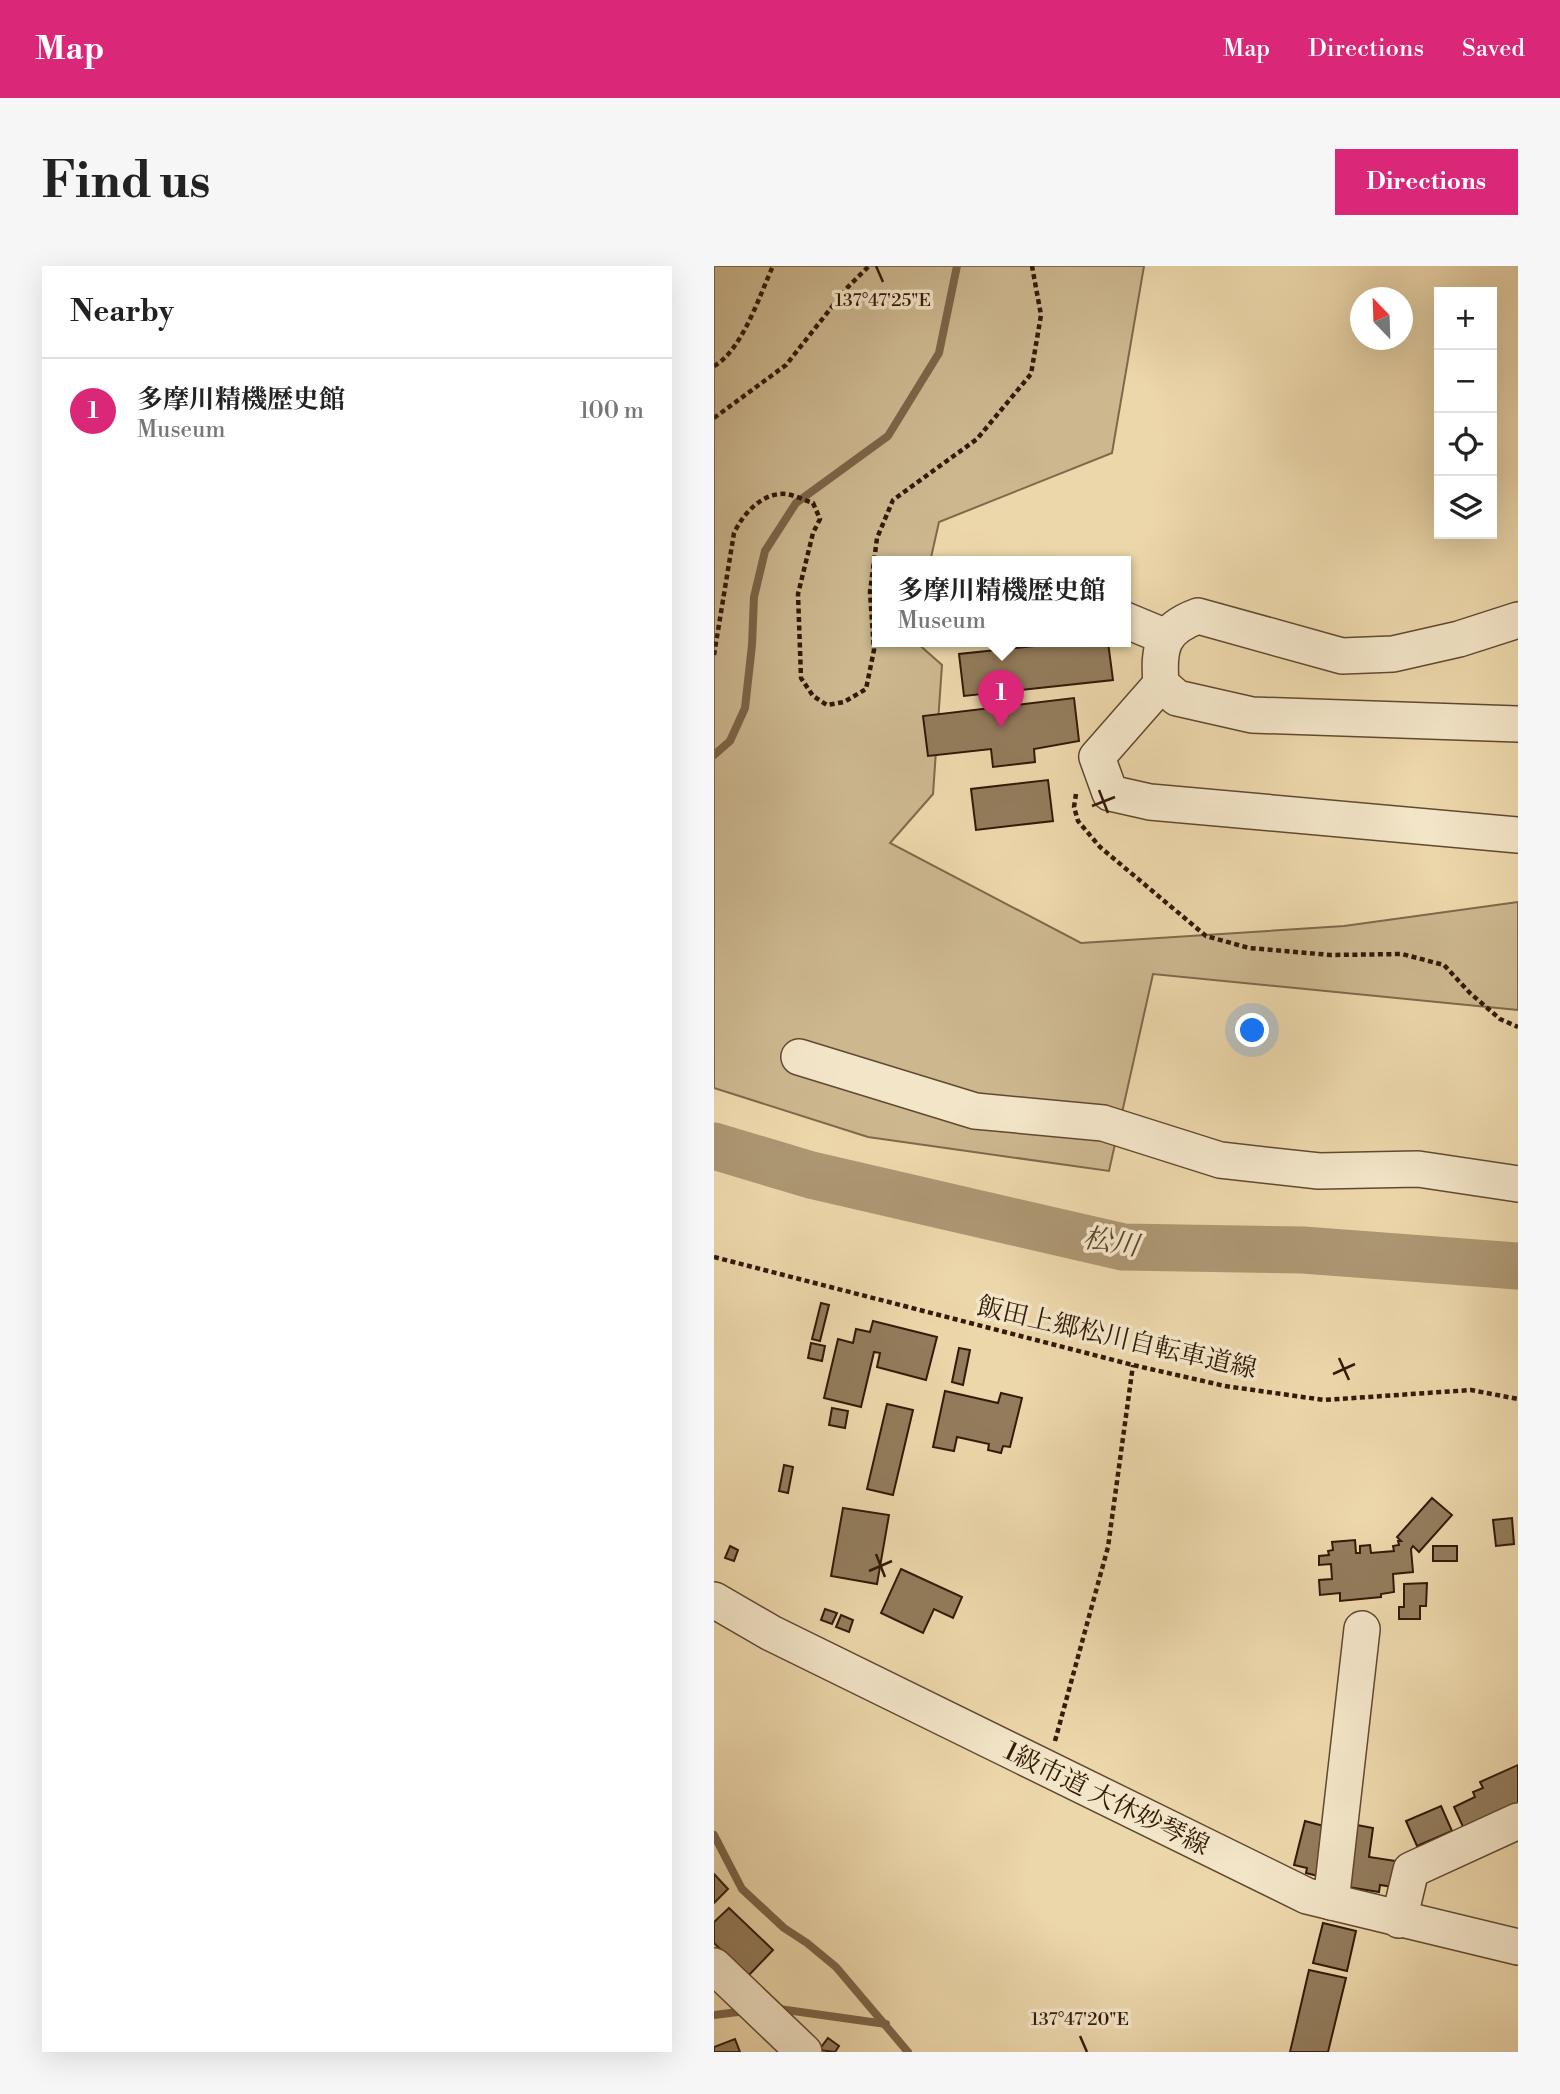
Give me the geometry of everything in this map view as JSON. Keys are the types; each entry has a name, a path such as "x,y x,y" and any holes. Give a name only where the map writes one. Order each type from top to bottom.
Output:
{"street":[{"path":"1518,620 1459,639 1393,654 1342,656 1198,616 1179,623 1166,637 1159,659 1161,684 1177,698 1252,715 1518,724"},
{"path":"1131,622 1166,637"},
{"path":"1161,684 1097,757 1110,793 1150,802 1518,835"},
{"path":"799,1057 975,1111 1103,1123 1220,1160 1319,1171 1418,1170 1518,1184"},
{"name":"1級市道 大休妙琴線","path":"714,1600 771,1633 1307,1896 1518,1947"},
{"path":"1331,1902 1362,1629"},
{"path":"1399,1920 1411,1870 1518,1821"},
{"path":"714,1966 796,2044"}],"path":[{"path":"714,366 740,338 774,266"},
{"path":"714,418 786,365 846,289 869,266"},
{"path":"875,556 877,538 893,500 977,439 1031,374 1041,316 1032,266"},
{"path":"714,654 734,533 741,518 758,502 784,494 813,503 820,519 813,533 798,594 801,678 813,696 827,705 845,702 866,689 874,647"},
{"path":"872,577 872,621"},
{"path":"1097,757 1078,784 1074,807 1078,821 1100,847 1206,936 1249,948 1331,955 1402,954 1444,965 1470,993 1500,1019 1518,1027"},
{"name":"飯田上郷松川自転車道線","path":"714,1257 1133,1365 1225,1386 1324,1400 1471,1390 1518,1399"},
{"path":"1047,1769 1108,1547 1133,1365"}],"shaded area":[{"path":"714,266 1144,266 1112,453 939,522 931,556 872,556 872,647 922,647 942,665 933,794 890,843 1081,943 1344,926 1518,902 1518,1010 1153,974 1109,1171 868,1137 714,1088"}],"building":[{"path":"1025,647 1109,647 1113,680 964,696 959,654"},
{"path":"1074,698 1079,741 1034,749 1035,762 993,767 991,749 928,756 923,716"},
{"path":"1048,780 1053,821 976,830 971,789"},
{"path":"821,1303 829,1305 820,1341 812,1339"},
{"path":"873,1321 937,1337 926,1380 877,1367 880,1353 874,1352 861,1407 824,1398 838,1339 853,1343 856,1329 870,1332"},
{"path":"811,1343 825,1346 822,1361 808,1358"},
{"path":"959,1348 970,1350 963,1385 952,1382"},
{"path":"945,1391 998,1403 1001,1393 1022,1398 1010,1447 1003,1446 1001,1453 988,1450 989,1444 957,1437 954,1451 933,1447"},
{"path":"887,1404 913,1410 893,1495 867,1489"},
{"path":"832,1408 848,1411 845,1428 829,1425"},
{"path":"784,1465 793,1467 788,1493 779,1491"},
{"path":"1432,1498 1452,1515 1419,1552 1413,1546 1413,1572 1393,1574 1394,1592 1381,1594 1381,1597 1340,1601 1340,1593 1320,1595 1319,1580 1332,1579 1331,1564 1319,1565 1319,1556 1329,1555 1328,1551 1333,1550 1332,1542 1355,1540 1356,1553 1360,1553 1360,1546 1370,1545 1371,1553 1394,1551 1393,1546 1399,1545 1398,1541 1401,1541 1397,1537"},
{"path":"843,1508 889,1515 877,1584 831,1576"},
{"path":"1512,1518 1514,1544 1496,1546 1493,1520"},
{"path":"730,1546 738,1550 734,1561 725,1558"},
{"path":"1433,1546 1457,1546 1457,1561 1433,1561"},
{"path":"901,1569 962,1597 953,1618 934,1609 923,1633 881,1613"},
{"path":"1427,1583 1426,1606 1420,1606 1420,1619 1399,1619 1399,1607 1404,1607 1404,1584"},
{"path":"825,1609 837,1613 832,1624 821,1620"},
{"path":"841,1615 853,1620 849,1632 836,1627"},
{"path":"1518,1765 1518,1804 1464,1829 1454,1807 1475,1797 1473,1792 1483,1788 1480,1782"},
{"path":"1441,1806 1452,1831 1417,1846 1406,1821"},
{"path":"1305,1821 1335,1829 1318,1876 1306,1873 1307,1868 1294,1865"},
{"path":"1357,1825 1373,1828 1369,1857 1396,1861 1393,1887 1380,1885 1379,1892 1348,1887"},
{"path":"714,1874 728,1889 714,1903"},
{"path":"729,1908 773,1950 748,1976 714,1943 714,1922"},
{"path":"1323,1923 1356,1931 1347,1971 1313,1963"},
{"path":"1309,1970 1346,1978 1328,2052 1290,2052"},
{"path":"828,2038 839,2046 835,2052 819,2050"},
{"path":"735,2039 740,2052 714,2052 714,2047"}],"waterway":[{"path":"714,755 730,741 745,708 754,597 765,551 796,503 888,436 939,353 957,266"},
{"name":"松川","path":"714,1146 811,1175 1123,1247 1303,1250 1518,1266"},
{"path":"714,1835 742,1889 784,1928 836,1967 908,2052"},
{"path":"772,2008 886,2024"},
{"path":"714,2015 746,2011"}],"place":[{"name":"多摩川精機歴史館","path":"1001,728"}]}
